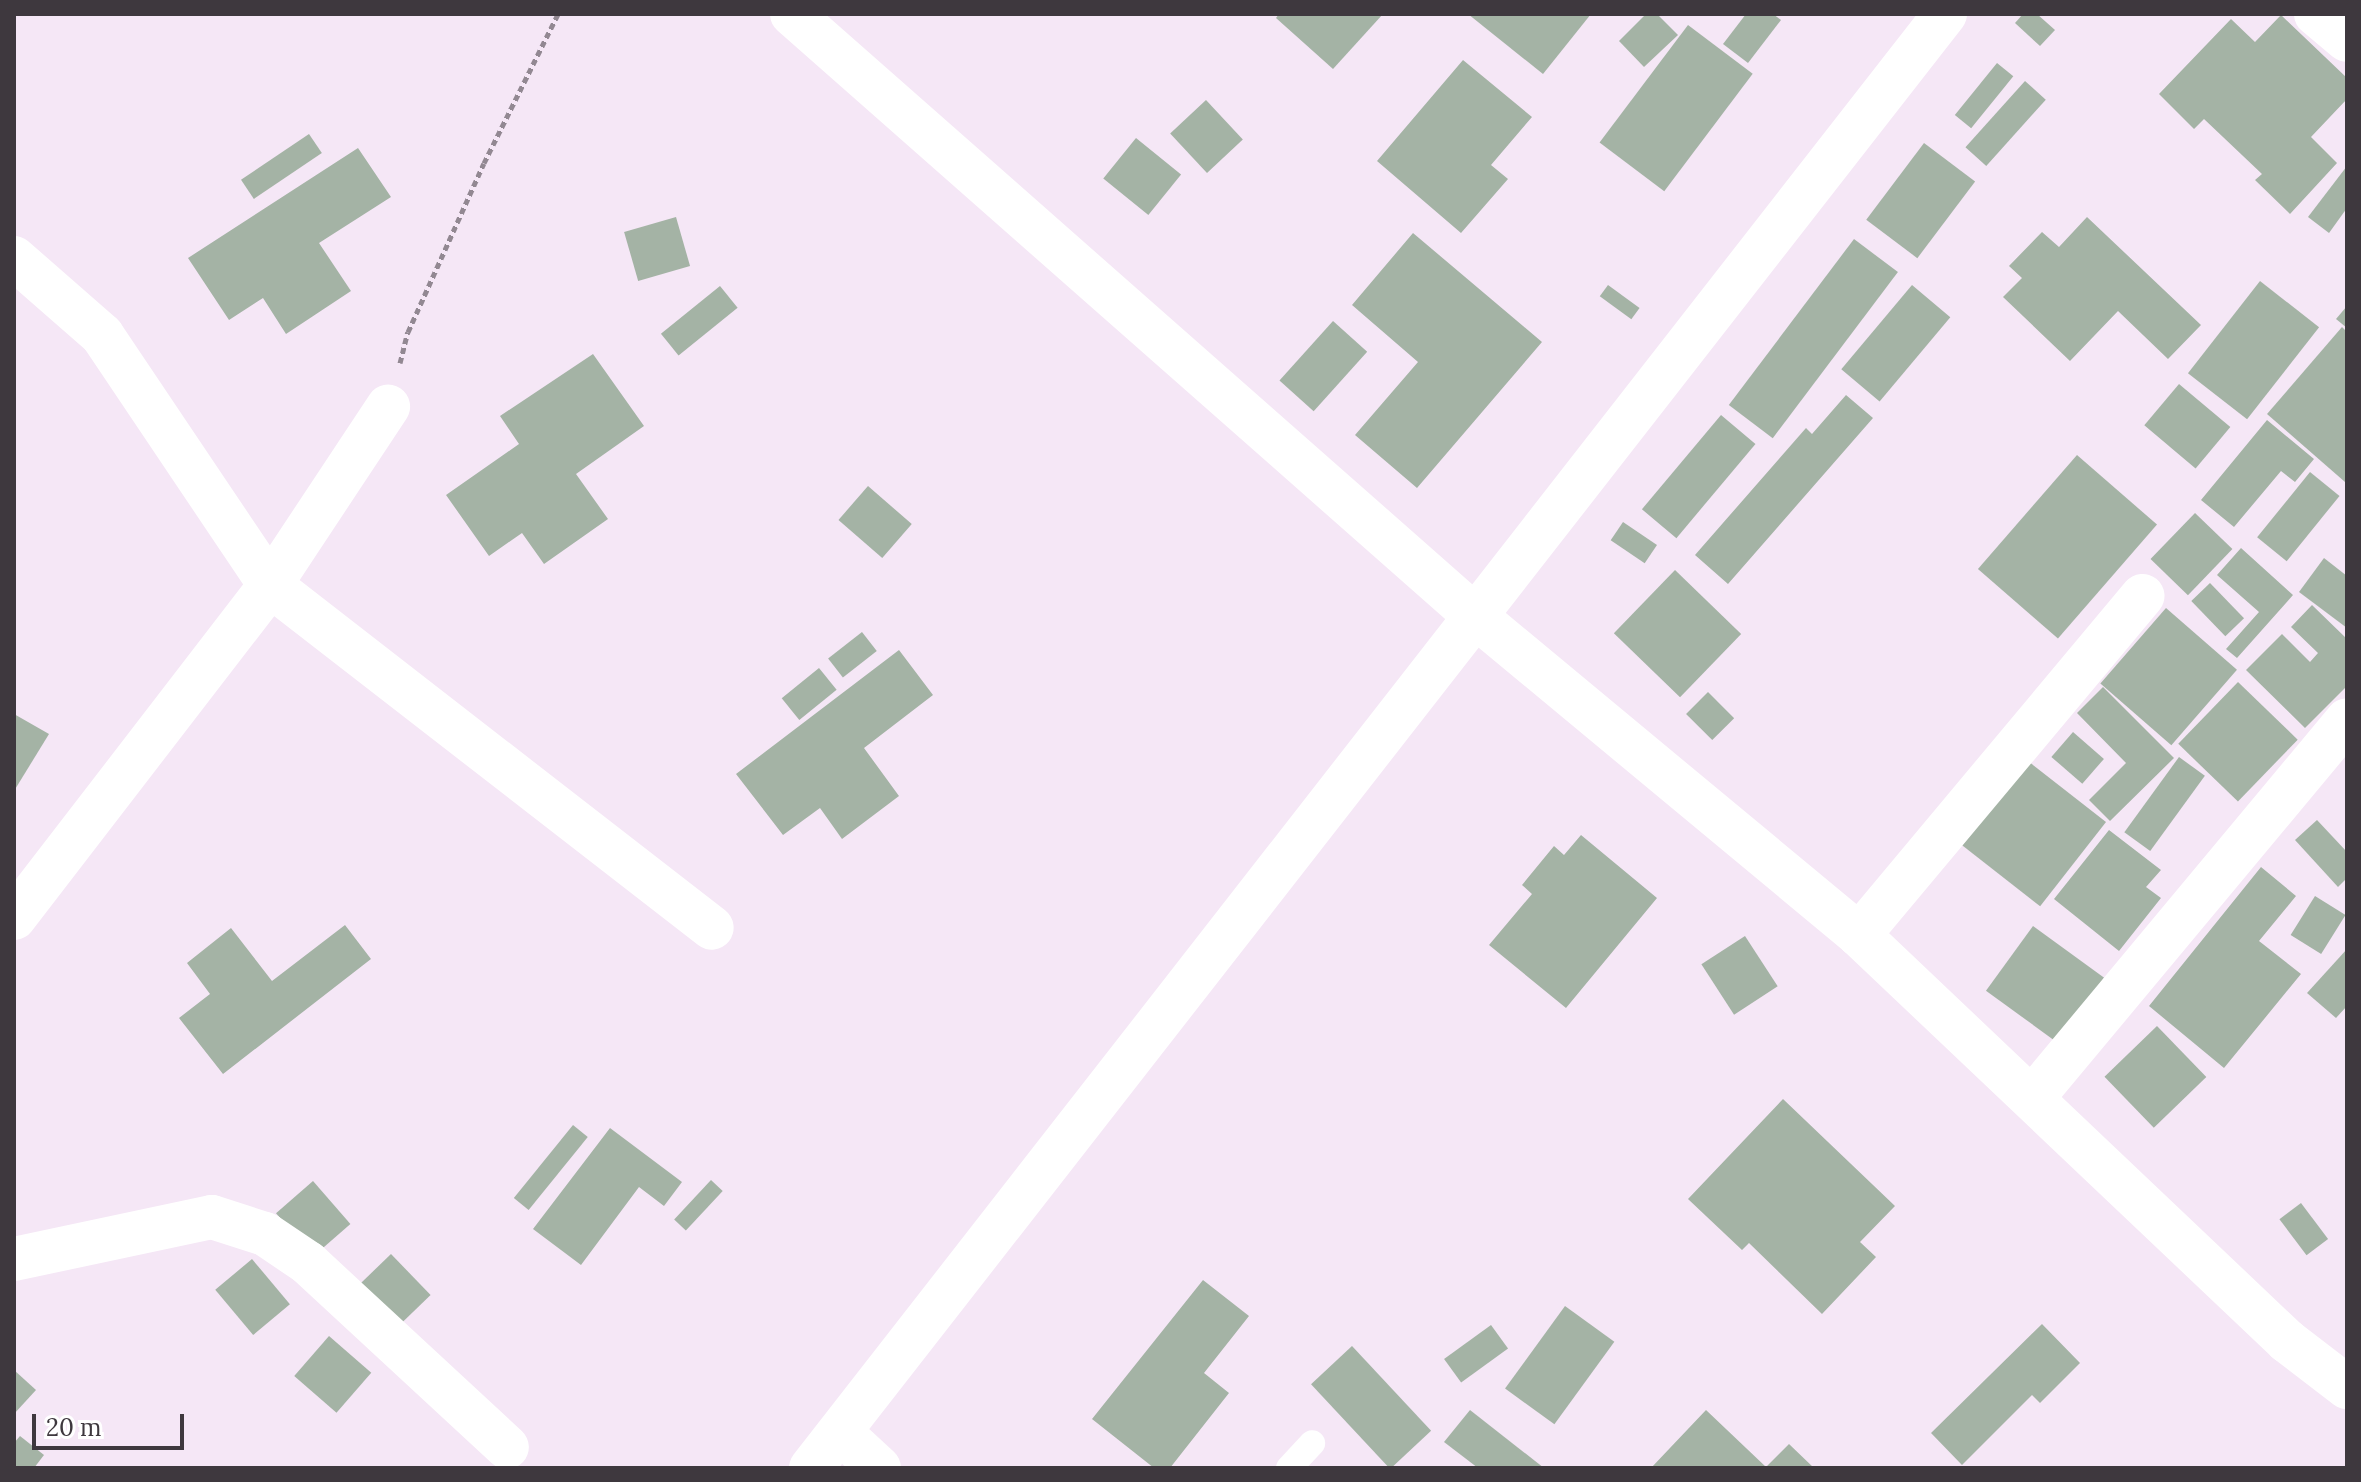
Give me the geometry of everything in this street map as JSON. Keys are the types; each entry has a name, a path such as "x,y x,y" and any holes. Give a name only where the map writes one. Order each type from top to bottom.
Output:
{"street":[{"path":"792,14 1475,616 1859,935 2034,1096 2287,1341 2347,1387"},
{"path":"811,1468 1945,14"},
{"path":"2316,14 2347,40"},
{"path":"14,258 102,335 270,585 712,928"},
{"path":"14,918 270,585 388,407"},
{"path":"1859,935 2142,596"},
{"path":"2034,1096 2347,720"},
{"path":"14,1259 212,1217 265,1234 308,1263 507,1447"},
{"path":"840,1432 879,1468"}],"lane":[{"path":"1289,1468 1312,1443"}],"path":[{"path":"388,407 408,332 558,14"}],"building":[{"path":"1279,14 1383,14 1333,69 1276,18"},
{"path":"1468,14 1591,14 1543,74"},
{"path":"1646,14 1657,14 1678,35 1644,67 1619,41"},
{"path":"1746,14 1773,14 1781,20 1748,63 1723,44"},
{"path":"2023,14 2037,14 2055,30 2040,46 2015,23"},
{"path":"2281,15 2347,78 2347,99 2311,137 2337,163 2290,214 2255,180 2262,174 2204,119 2194,129 2159,94 2231,19 2255,42"},
{"path":"1688,25 1753,74 1664,191 1600,142"},
{"path":"1463,60 1532,117 1491,165 1508,179 1461,233 1377,161"},
{"path":"1997,63 2013,76 1971,128 1955,115"},
{"path":"2025,81 2046,100 1986,166 1965,147"},
{"path":"1206,100 1243,139 1207,173 1170,133"},
{"path":"309,134 322,153 254,199 241,180"},
{"path":"1136,138 1181,175 1148,215 1103,178"},
{"path":"1924,143 1975,182 1917,258 1866,220"},
{"path":"358,148 391,197 319,243 351,291 286,334 263,298 229,320 188,258"},
{"path":"2347,166 2347,208 2329,233 2308,217"},
{"path":"676,217 690,266 638,281 624,232"},
{"path":"2087,217 2201,325 2168,359 2118,311 2070,361 2003,297 2022,278 2009,266 2042,232 2059,247"},
{"path":"1413,233 1542,342 1417,488 1355,435 1418,362 1352,305"},
{"path":"1854,239 1898,272 1773,438 1729,405"},
{"path":"2260,281 2319,327 2247,419 2188,373"},
{"path":"1608,285 1640,308 1631,319 1600,296"},
{"path":"1912,285 1950,317 1880,401 1841,369"},
{"path":"720,286 738,308 679,356 661,334"},
{"path":"2347,306 2347,328 2336,319"},
{"path":"1333,321 1367,352 1314,411 1279,380"},
{"path":"2342,327 2347,332 2345,482 2267,414"},
{"path":"593,354 644,426 576,474 608,519 544,564 522,533 489,556 446,495 519,444 500,416"},
{"path":"2179,384 2230,427 2196,468 2144,425"},
{"path":"1846,395 1873,418 1728,584 1695,555 1806,428 1812,434"},
{"path":"1721,415 1755,444 1676,538 1642,509"},
{"path":"2267,420 2314,459 2295,482 2281,471 2234,527 2201,500"},
{"path":"2077,455 2157,525 2058,639 1978,569"},
{"path":"2310,472 2340,496 2287,561 2257,537"},
{"path":"868,486 912,524 882,558 838,520"},
{"path":"2195,513 2232,549 2188,595 2151,559"},
{"path":"1623,522 1657,545 1645,563 1611,540"},
{"path":"2241,548 2293,595 2237,658 2226,649 2259,612 2217,575"},
{"path":"2324,558 2347,576 2347,628 2299,592"},
{"path":"1675,570 1741,634 1680,697 1614,633"},
{"path":"2210,583 2244,618 2225,636 2191,601"},
{"path":"2312,605 2347,639 2347,686 2305,728 2246,670 2282,634 2310,662 2318,653 2291,627"},
{"path":"2166,608 2237,670 2171,745 2100,683"},
{"path":"862,632 877,651 843,677 828,658"},
{"path":"899,650 933,695 864,748 899,796 842,839 820,808 783,835 736,774"},
{"path":"819,668 837,690 799,720 782,698"},
{"path":"2238,682 2298,740 2238,802 2178,744"},
{"path":"2103,687 2174,758 2110,821 2089,800 2126,763 2077,713"},
{"path":"1708,692 1734,718 1712,740 1686,714"},
{"path":"14,714 49,734 14,791"},
{"path":"2073,732 2104,759 2082,784 2051,757"},
{"path":"2179,757 2205,776 2150,851 2124,832"},
{"path":"2028,761 2106,822 2040,906 1962,845"},
{"path":"2317,820 2347,852 2347,878 2338,887 2295,840"},
{"path":"2109,830 2161,870 2146,887 2161,898 2119,951 2054,899"},
{"path":"1581,835 1657,898 1566,1008 1489,945 1532,894 1522,885 1554,846 1564,855"},
{"path":"2261,867 2296,896 2259,941 2301,974 2224,1068 2149,1006"},
{"path":"2315,896 2346,915 2321,954 2291,935"},
{"path":"345,925 371,959 223,1074 179,1018 210,994 187,963 231,928 272,981"},
{"path":"2033,926 2104,978 2057,1042 1986,991"},
{"path":"1745,936 1778,986 1734,1015 1701,964"},
{"path":"2347,949 2347,1006 2336,1018 2307,993"},
{"path":"2157,1026 2206,1077 2154,1128 2104,1077"},
{"path":"1783,1099 1895,1206 1860,1242 1876,1257 1822,1314 1749,1243 1742,1250 1688,1199"},
{"path":"573,1125 588,1137 529,1210 514,1198"},
{"path":"610,1128 682,1182 664,1206 639,1187 581,1265 533,1229"},
{"path":"711,1180 723,1191 686,1230 674,1219"},
{"path":"313,1181 350,1224 313,1256 276,1213"},
{"path":"2301,1203 2328,1239 2307,1255 2279,1219"},
{"path":"391,1254 431,1295 395,1330 355,1289"},
{"path":"252,1259 290,1304 253,1335 215,1290"},
{"path":"1203,1280 1249,1316 1204,1373 1229,1393 1170,1468 1154,1468 1092,1419"},
{"path":"1565,1306 1614,1342 1554,1424 1505,1389"},
{"path":"2042,1324 2080,1363 2040,1403 2032,1395 1962,1465 1931,1433"},
{"path":"1491,1325 1508,1348 1461,1383 1444,1359"},
{"path":"329,1336 371,1373 336,1413 294,1376"},
{"path":"1352,1346 1431,1431 1389,1468 1311,1384"},
{"path":"14,1370 36,1390 14,1414"},
{"path":"1470,1410 1544,1468 1478,1468 1444,1442"},
{"path":"1706,1410 1766,1467 1789,1444 1814,1468 1651,1468"},
{"path":"20,1436 44,1455 34,1468 14,1468 14,1443"}]}
